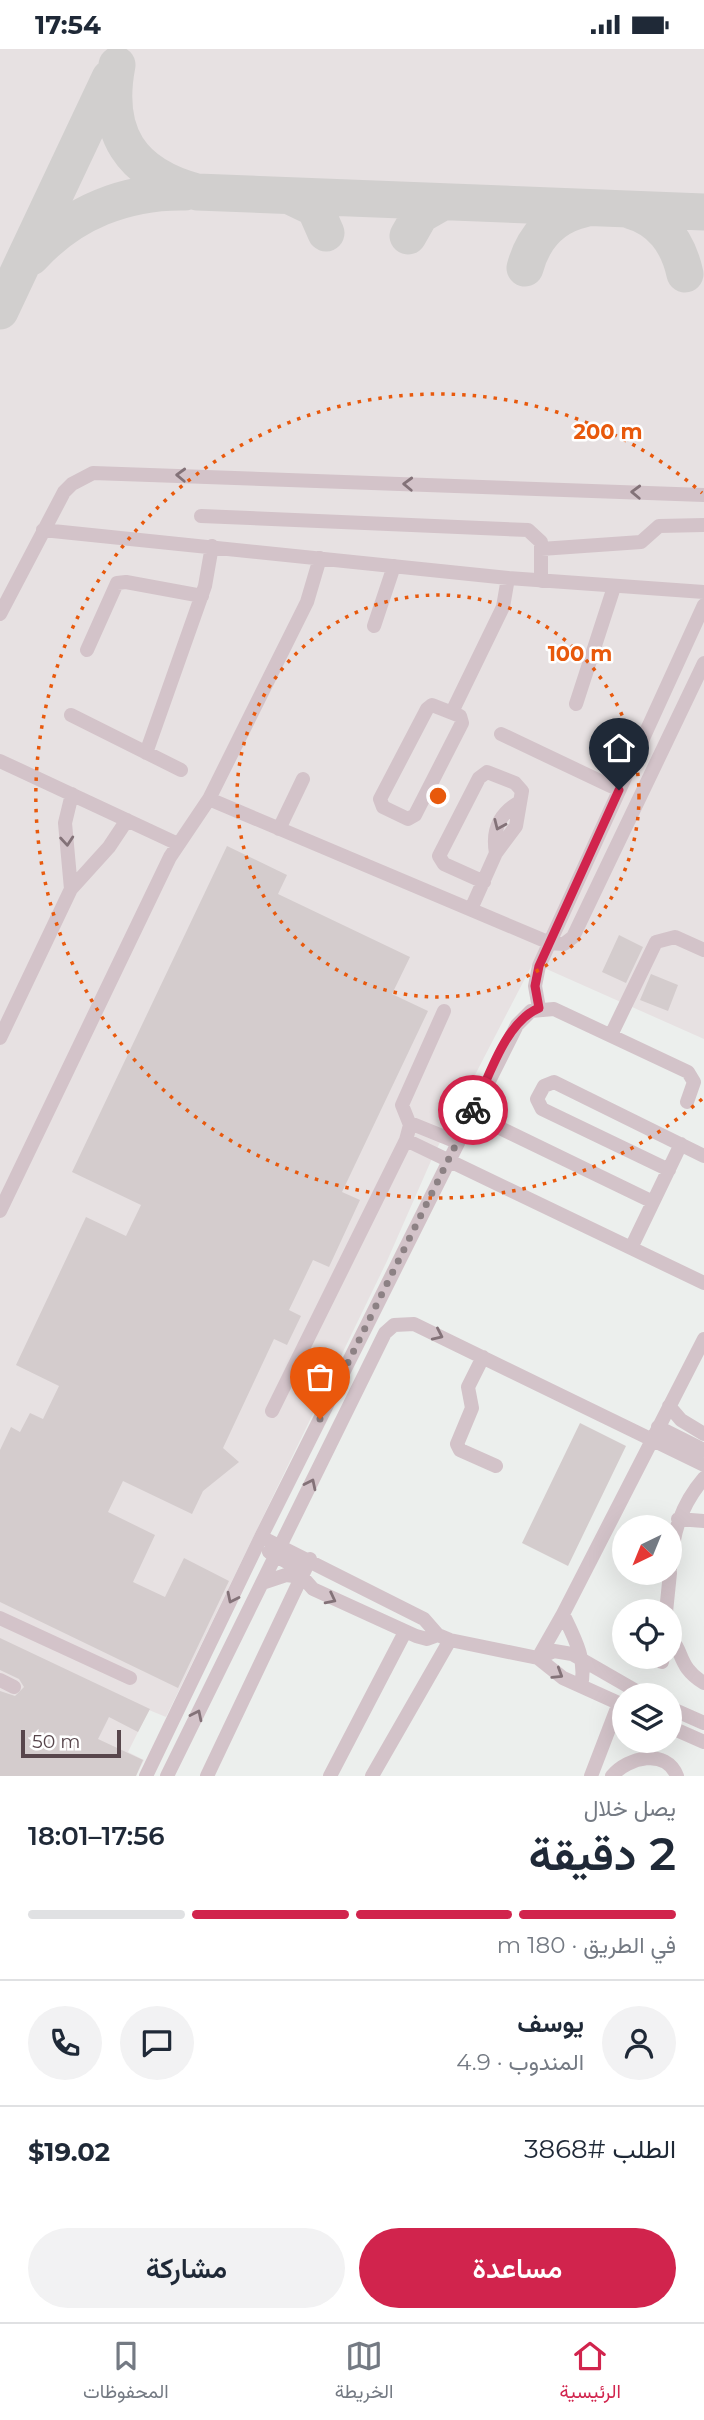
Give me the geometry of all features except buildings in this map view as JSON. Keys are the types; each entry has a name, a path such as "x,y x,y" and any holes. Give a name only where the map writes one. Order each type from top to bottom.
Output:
{"street":[{"path":"0,614 43,530 72,484 93,473 704,495"},
{"path":"201,516 524,529 536,533 541,549 541,581"},
{"path":"541,549 641,543 659,526 704,525"},
{"path":"43,530 508,578 704,592"},
{"path":"146,753 202,596 209,574 212,546"},
{"path":"0,1211 178,844 209,799 307,602 320,558"},
{"path":"374,626 394,566"},
{"path":"452,712 505,601 508,578"},
{"path":"87,650 117,583 126,582 202,596"},
{"path":"576,704 614,587"},
{"path":"539,1008 536,978 550,943 704,605"},
{"path":"209,799 550,943 564,944 573,937 704,663"},
{"path":"435,705 452,712 460,716 462,723 414,817 405,818 381,805 380,799 427,709 435,705"},
{"path":"71,715 181,770"},
{"path":"501,734 619,790"},
{"path":"0,761 178,844"},
{"path":"471,909 484,882 496,853 494,833 497,824 510,808 519,803 522,791 518,785 491,773 484,773 440,853 444,864 484,882"},
{"path":"279,829 303,779"},
{"path":"71,889 65,823 72,794"},
{"path":"0,1038 71,889 109,847 127,820"},
{"path":"611,1035 656,941 675,937 704,950"},
{"path":"146,1776 511,1033 524,1017 539,1008 554,1009 691,1075 694,1082 687,1102"},
{"path":"272,1411 406,1140 410,1123 402,1105 444,1011"},
{"path":"669,1170 542,1109 537,1099 546,1083 554,1082 704,1156"},
{"path":"471,1114 653,1202"},
{"path":"410,1123 457,1142"},
{"path":"406,1140 704,1283"},
{"path":"631,1248 681,1144"},
{"path":"167,1776 389,1329 399,1322 414,1324 655,1433 704,1450"},
{"path":"538,1658 564,1614 704,1339"},
{"path":"482,1357 468,1387 472,1408 457,1444 460,1450 496,1466"},
{"path":"669,1406 681,1420 704,1434"},
{"path":"655,1433 704,1465"},
{"path":"680,1515 704,1478"},
{"path":"682,1519 704,1521"},
{"path":"259,1542 310,1559 424,1619 444,1638"},
{"path":"278,1550 308,1585 323,1595 405,1632 422,1638 444,1638 538,1658 552,1671 612,1700"},
{"path":"207,1776 310,1559"},
{"path":"262,1583 286,1575 302,1577"},
{"path":"564,1614 582,1659 584,1674 581,1686"},
{"path":"0,1618 130,1678"},
{"path":"330,1776 405,1632"},
{"path":"372,1776 444,1638"},
{"path":"538,1658 554,1651 582,1659 623,1683"},
{"path":"682,1662 704,1683"},
{"path":"0,1680 14,1687"},
{"path":"682,1713 704,1723"},
{"path":"591,1776 612,1727"},
{"path":"682,1732 704,1742"},
{"path":"612,1776 628,1762 655,1759 670,1764 677,1776"}],"shaded area":[{"path":"0,49 704,49 704,1039 533,963 434,1154 387,1261 166,1717 149,1710 128,1752 144,1760 136,1776 0,1776"}],"taxiway":[{"path":"117,65 115,111 119,130 127,147 139,162 154,174 197,192 704,212"},
{"path":"0,311 110,78"},
{"path":"31,257 64,228 101,207 142,195 185,192"},
{"path":"290,196 315,208 326,233"},
{"path":"408,236 420,215 441,203"},
{"path":"525,268 533,247 546,230 562,217 584,209"},
{"path":"629,210 650,219 666,233 678,252 685,274"}],"way so far":[{"path":"320,1419 473,1110"}],"route":[{"path":"473,1110 511,1033 524,1017 539,1008 535,993 539,966 619,790"}]}
